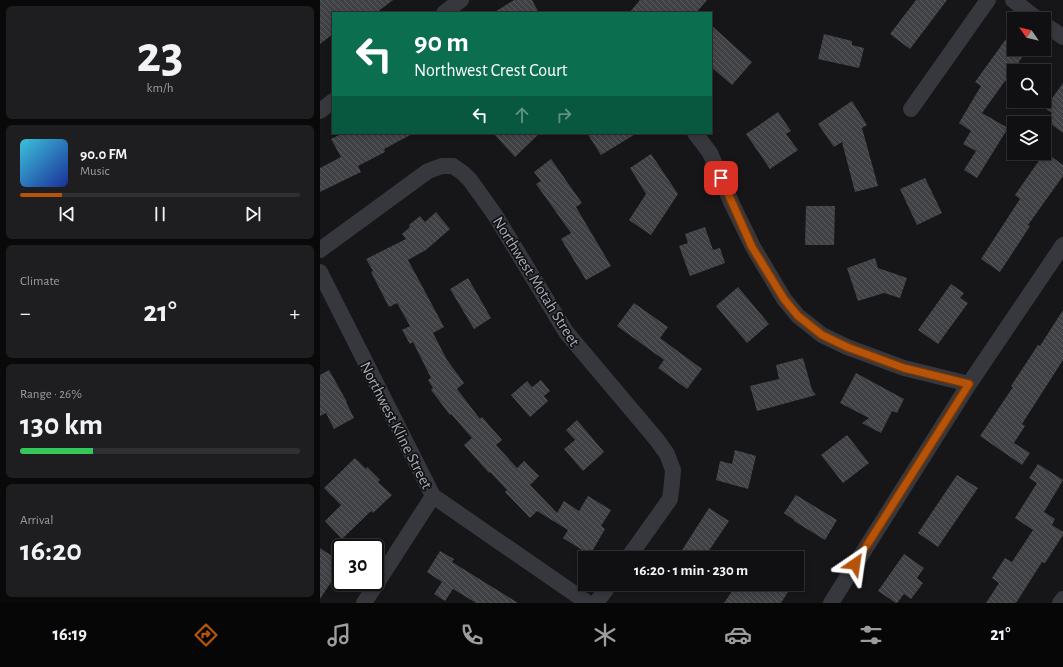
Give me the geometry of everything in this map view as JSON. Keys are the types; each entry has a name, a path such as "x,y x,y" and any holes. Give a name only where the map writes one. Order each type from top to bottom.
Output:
{"street":[{"path":"445,12 461,0"},
{"path":"911,109 988,0"},
{"path":"1012,0 1028,12"},
{"path":"1051,29 1063,37"},
{"path":"320,111 332,102"},
{"path":"696,134 710,153 752,247 784,299 798,316 822,335 847,347 904,368 969,384"},
{"name":"Northwest Motah Street","path":"320,250 428,171 442,166 453,166 463,173 496,215 566,332 667,454 673,470 670,499 633,551"},
{"path":"831,603 969,384 1063,245"},
{"name":"Northwest Kline Street","path":"320,272 433,496 588,603"},
{"path":"364,603 433,496"},
{"path":"596,603 605,591"},
{"path":"1060,603 1063,599"}],"building":[{"path":"320,0 393,0 377,12 332,12 332,35 320,44"},
{"path":"514,0 532,0 538,12 495,12"},
{"path":"640,0 707,0 697,12 630,12"},
{"path":"916,0 947,0 910,49 890,34"},
{"path":"712,26 752,62 732,85 712,68"},
{"path":"824,34 852,41 852,45 864,48 859,68 818,59"},
{"path":"1006,39 1007,56 1023,56 1017,64 1007,64 1007,83 1005,81 982,113 1007,127 1007,130 977,178 964,170 976,151 963,144 971,131 959,123 981,86 975,82"},
{"path":"1063,83 1063,133 1051,124 1050,116 1052,113 1045,108 1051,108 1051,100"},
{"path":"852,101 867,125 862,128 878,186 855,192 842,142 834,147 818,124"},
{"path":"778,112 791,131 786,134 798,150 770,169 746,134"},
{"path":"341,134 412,134 384,149 385,152 358,166 361,172 320,192 320,168 341,157 331,139"},
{"path":"494,134 539,134 515,157"},
{"path":"588,134 635,134 601,155"},
{"path":"651,154 678,194 651,235 629,220 646,194 630,168"},
{"path":"1051,156 1063,165 1063,176 1028,225 1030,226 1000,272 981,259 1020,199 1015,195 1039,160 1051,160"},
{"path":"551,159 582,203 576,207 611,266 586,280 561,239 571,233 536,184 541,181 534,172"},
{"path":"925,178 942,213 917,225 900,189"},
{"path":"806,206 835,206 834,245 805,245"},
{"path":"436,212 450,229 426,250 408,260 444,327 433,333 447,360 464,383 457,389 480,419 482,417 502,440 496,445 517,468 524,461 539,476 530,485 557,513 564,501 579,511 588,496 611,510 601,526 605,529 592,551 584,551 563,538 568,530 537,511 530,518 505,492 507,490 490,472 489,473 464,445 472,438 451,414 450,415 431,390 433,388 428,380 431,378 413,342 410,344 402,330 410,326 397,303 389,307 366,259 406,239 402,234 410,227 409,225 420,216 425,222"},
{"path":"705,227 713,250 720,248 725,263 690,276 679,246 688,243 685,234"},
{"path":"875,258 878,268 907,278 900,298 884,293 858,301 847,268"},
{"path":"468,278 491,318 474,329 450,289"},
{"path":"951,284 964,293 960,298 968,303 938,344 918,330"},
{"path":"738,287 769,324 747,343 716,306"},
{"path":"634,303 668,327 660,338 702,369 687,389 658,368 664,360 617,326"},
{"path":"1063,310 1063,360 1022,424 1025,426 1014,443 1030,453 1022,465 980,436 1013,387 1011,386 1038,345 1040,346"},
{"path":"803,358 812,390 816,395 757,411 750,386 779,379 776,365"},
{"path":"329,370 354,418 334,429 326,413 320,416 320,375"},
{"path":"856,373 904,399 897,413 892,411 881,433 862,423 869,418 840,403"},
{"path":"541,380 550,391 544,396 548,401 530,417 511,395 527,381 532,387"},
{"path":"577,420 604,452 583,471 564,449 575,440 566,430"},
{"path":"847,435 869,463 843,483 821,455"},
{"path":"735,450 756,456 748,489 716,480 720,461 732,464"},
{"path":"355,458 380,480 378,482 392,495 373,513 371,511 342,539 325,521 341,505 324,488"},
{"path":"1038,464 1063,480 1044,512 1055,519 1052,525 1063,532 1063,535 1045,563 1042,562 1016,603 986,603 999,583 992,578 1005,558 1012,562 1033,530 1015,518 1037,483 1029,478"},
{"path":"957,475 978,488 938,547 918,533"},
{"path":"796,495 837,520 825,540 784,513"},
{"path":"709,508 729,521 709,551 681,551"},
{"path":"320,548 332,556 332,581 320,599"},
{"path":"440,551 454,559 452,562 518,603 476,603 453,589 445,601 434,594 442,582 427,572"},
{"path":"904,554 924,568 917,578 923,583 911,599 904,594 896,603 878,591"},
{"path":"732,591 789,591 781,603 724,603"}],"route":[{"path":"721,178 752,247 784,299 798,316 822,335 847,347 904,368 969,384 855,564"}]}
